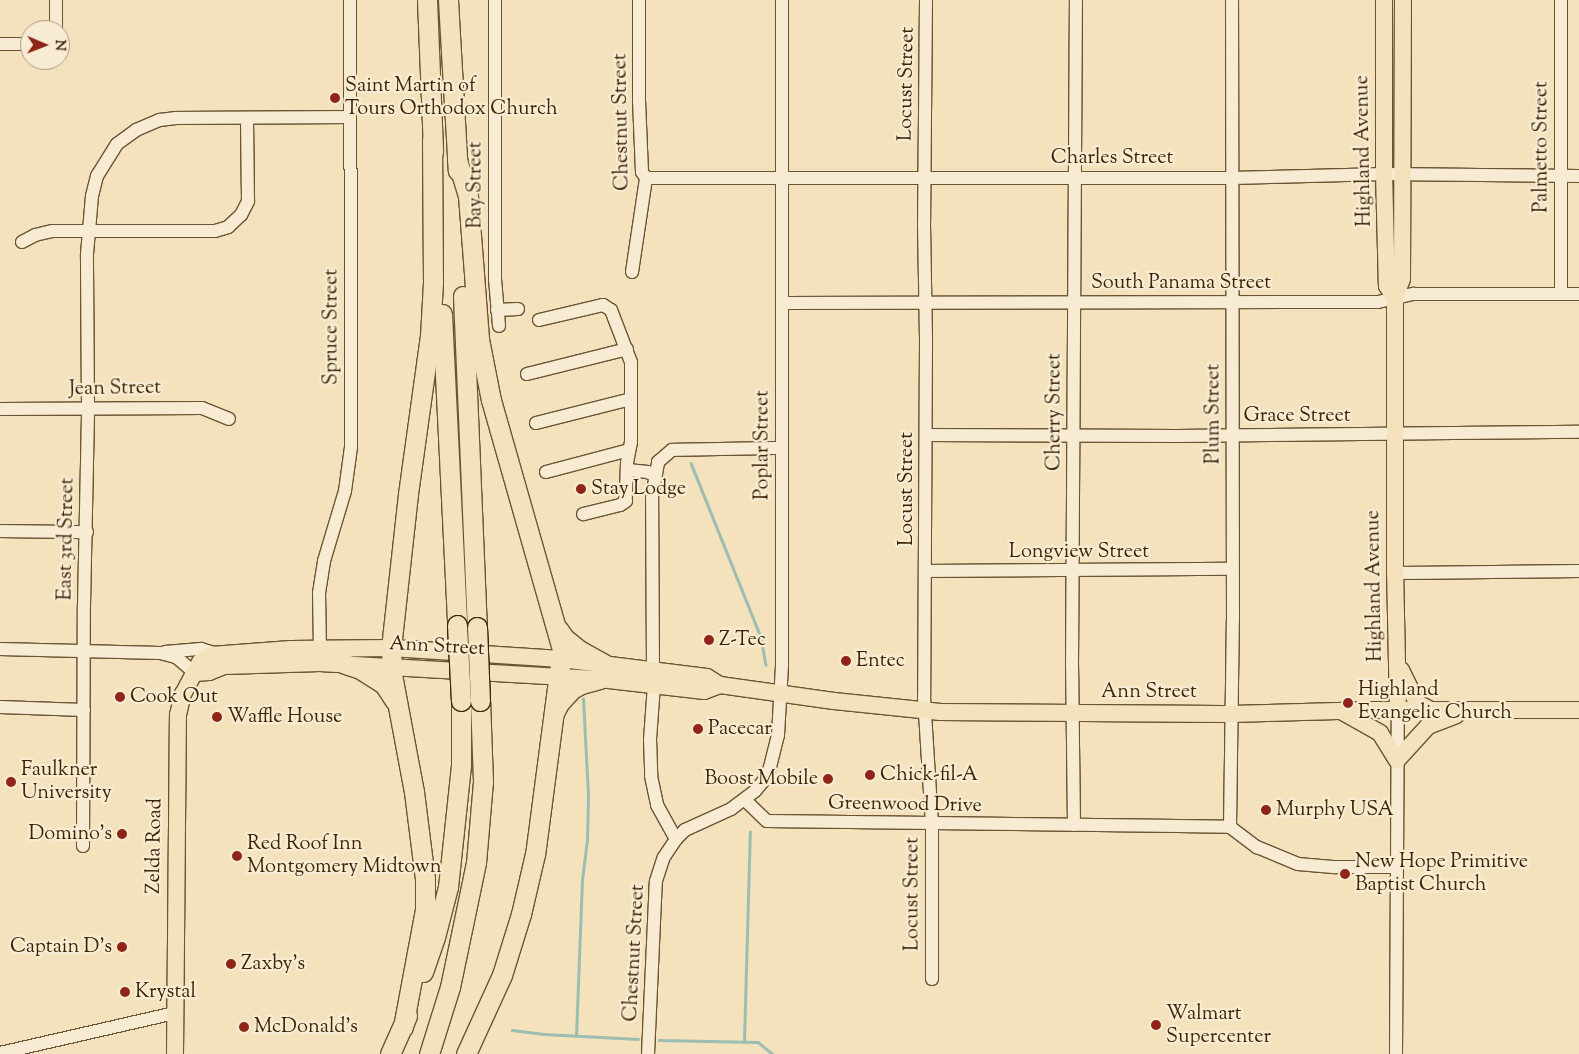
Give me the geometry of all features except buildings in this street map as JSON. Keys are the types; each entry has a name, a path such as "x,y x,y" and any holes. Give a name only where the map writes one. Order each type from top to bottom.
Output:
{"highway":[{"path":"390,1054 402,1027 435,937 448,887 461,765 461,700 432,140 427,0"},
{"path":"429,1054 450,987 476,863 483,781 457,160 448,0"},
{"path":"402,1027 425,910 425,879 414,792 397,704 391,657 408,494 430,336 433,283 432,140"},
{"path":"457,160 468,196 479,339 491,400 562,650 535,854 521,914 502,975 466,1054"},
{"path":"552,716 559,703 572,689 602,671 564,638 554,622"},
{"path":"346,664 384,684 397,704"}],"main road":[{"name":"Highland Avenue","path":"1384,0 1384,174 1388,286 1395,298"},
{"name":"Highland Avenue","path":"1398,712 1394,433 1395,298 1402,279 1403,0"},
{"name":"Ann Street","path":"217,654 320,649 391,657 559,667 654,678 707,677 720,685 924,712 1232,714 1341,711 1579,710"},
{"name":"Zelda Road","path":"175,1054 178,716 183,694 200,662 211,655 217,654"},
{"name":"Ann Street","path":"195,672 208,672 224,666 252,664 346,664 391,657"},
{"path":"1397,660 1417,703 1433,711"},
{"path":"1341,711 1380,733 1397,760 1428,726 1465,711"}],"street":[{"path":"56,0 56,20"},
{"name":"Spruce Street","path":"320,649 319,593 324,561 345,490 351,447 350,0"},
{"name":"Bay Street","path":"495,0 498,326"},
{"name":"Chestnut Street","path":"632,272 646,178 642,172 639,100 639,0"},
{"name":"Poplar Street","path":"676,839 685,830 731,809 745,800 765,779 775,753 782,693 782,0"},
{"name":"Locust Street","path":"926,0 924,177 926,435 924,712 932,825 932,979"},
{"name":"Cherry Street","path":"1074,825 1073,571 1076,0"},
{"name":"Plum Street","path":"1230,827 1232,714 1232,0"},
{"name":"Palmetto Street","path":"1561,0 1561,294"},
{"path":"0,44 20,44"},
{"name":"East 3rd Street","path":"83,846 88,408 87,254 92,196 97,176 109,153 126,136 148,125 166,119 350,117"},
{"path":"22,242 35,235 53,231 215,231 228,227 241,215 248,201 247,118"},
{"name":"Charles Street","path":"646,178 1232,178 1384,174 1579,176"},
{"name":"South Panama Street","path":"782,303 1075,301 1378,302 1414,294 1579,294"},
{"path":"539,320 603,305 610,310 631,362 626,501 620,505 583,514"},
{"path":"497,310 518,309"},
{"path":"527,374 627,349"},
{"path":"536,423 631,399"},
{"name":"Jean Street","path":"0,408 202,408 229,418"},
{"name":"Grace Street","path":"926,435 1579,432"},
{"path":"676,839 657,805 651,776 650,739 654,678 654,482 658,462 672,450 781,448"},
{"path":"546,472 629,450"},
{"path":"628,470 648,472 654,482"},
{"path":"0,531 87,532"},
{"name":"Longview Street","path":"925,571 1232,570"},
{"path":"1395,572 1579,571"},
{"name":"Ann Street","path":"0,649 85,653 158,653 201,649 217,654"},
{"name":"Ann Street","path":"158,653 176,657 195,672"},
{"path":"0,707 84,710"},
{"name":"Highland Avenue","path":"1396,1054 1398,712"},
{"name":"Greenwood Drive","path":"745,800 767,821 932,825 1230,827"},
{"path":"1230,827 1257,847 1298,864 1336,867 1396,867"},
{"name":"Chestnut Street","path":"648,1054 656,882 664,857 676,839"},
{"path":"0,1053 175,1013"}],"waterway":[{"path":"691,463 761,637 766,665"},
{"path":"576,1036 582,880 587,840 588,795 583,699"},
{"path":"744,1041 750,832"},
{"path":"512,1030 544,1034 638,1039"},
{"path":"659,1040 758,1042 773,1054"}],"place":[{"name":"Saint Martin of Tours Orthodox Church","path":"335,98"},
{"name":"Stay Lodge","path":"581,489"},
{"name":"Z-Tec","path":"709,640"},
{"name":"Entec","path":"846,661"},
{"name":"Cook Out","path":"120,697"},
{"name":"Highland Evangelic Church","path":"1348,703"},
{"name":"Waffle House","path":"217,717"},
{"name":"Pacecar","path":"698,729"},
{"name":"Chick-fil-A","path":"870,775"},
{"name":"Boost Mobile","path":"828,779"},
{"name":"Faulkner University","path":"11,782"},
{"name":"Murphy USA","path":"1266,810"},
{"name":"Domino's","path":"122,834"},
{"name":"Red Roof Inn Montgomery Midtown","path":"237,856"},
{"name":"New Hope Primitive Baptist Church","path":"1345,874"},
{"name":"Captain D's","path":"122,947"},
{"name":"Zaxby's","path":"231,964"},
{"name":"Krystal","path":"125,992"},
{"name":"Walmart Supercenter","path":"1156,1025"},
{"name":"McDonald's","path":"244,1027"}]}
